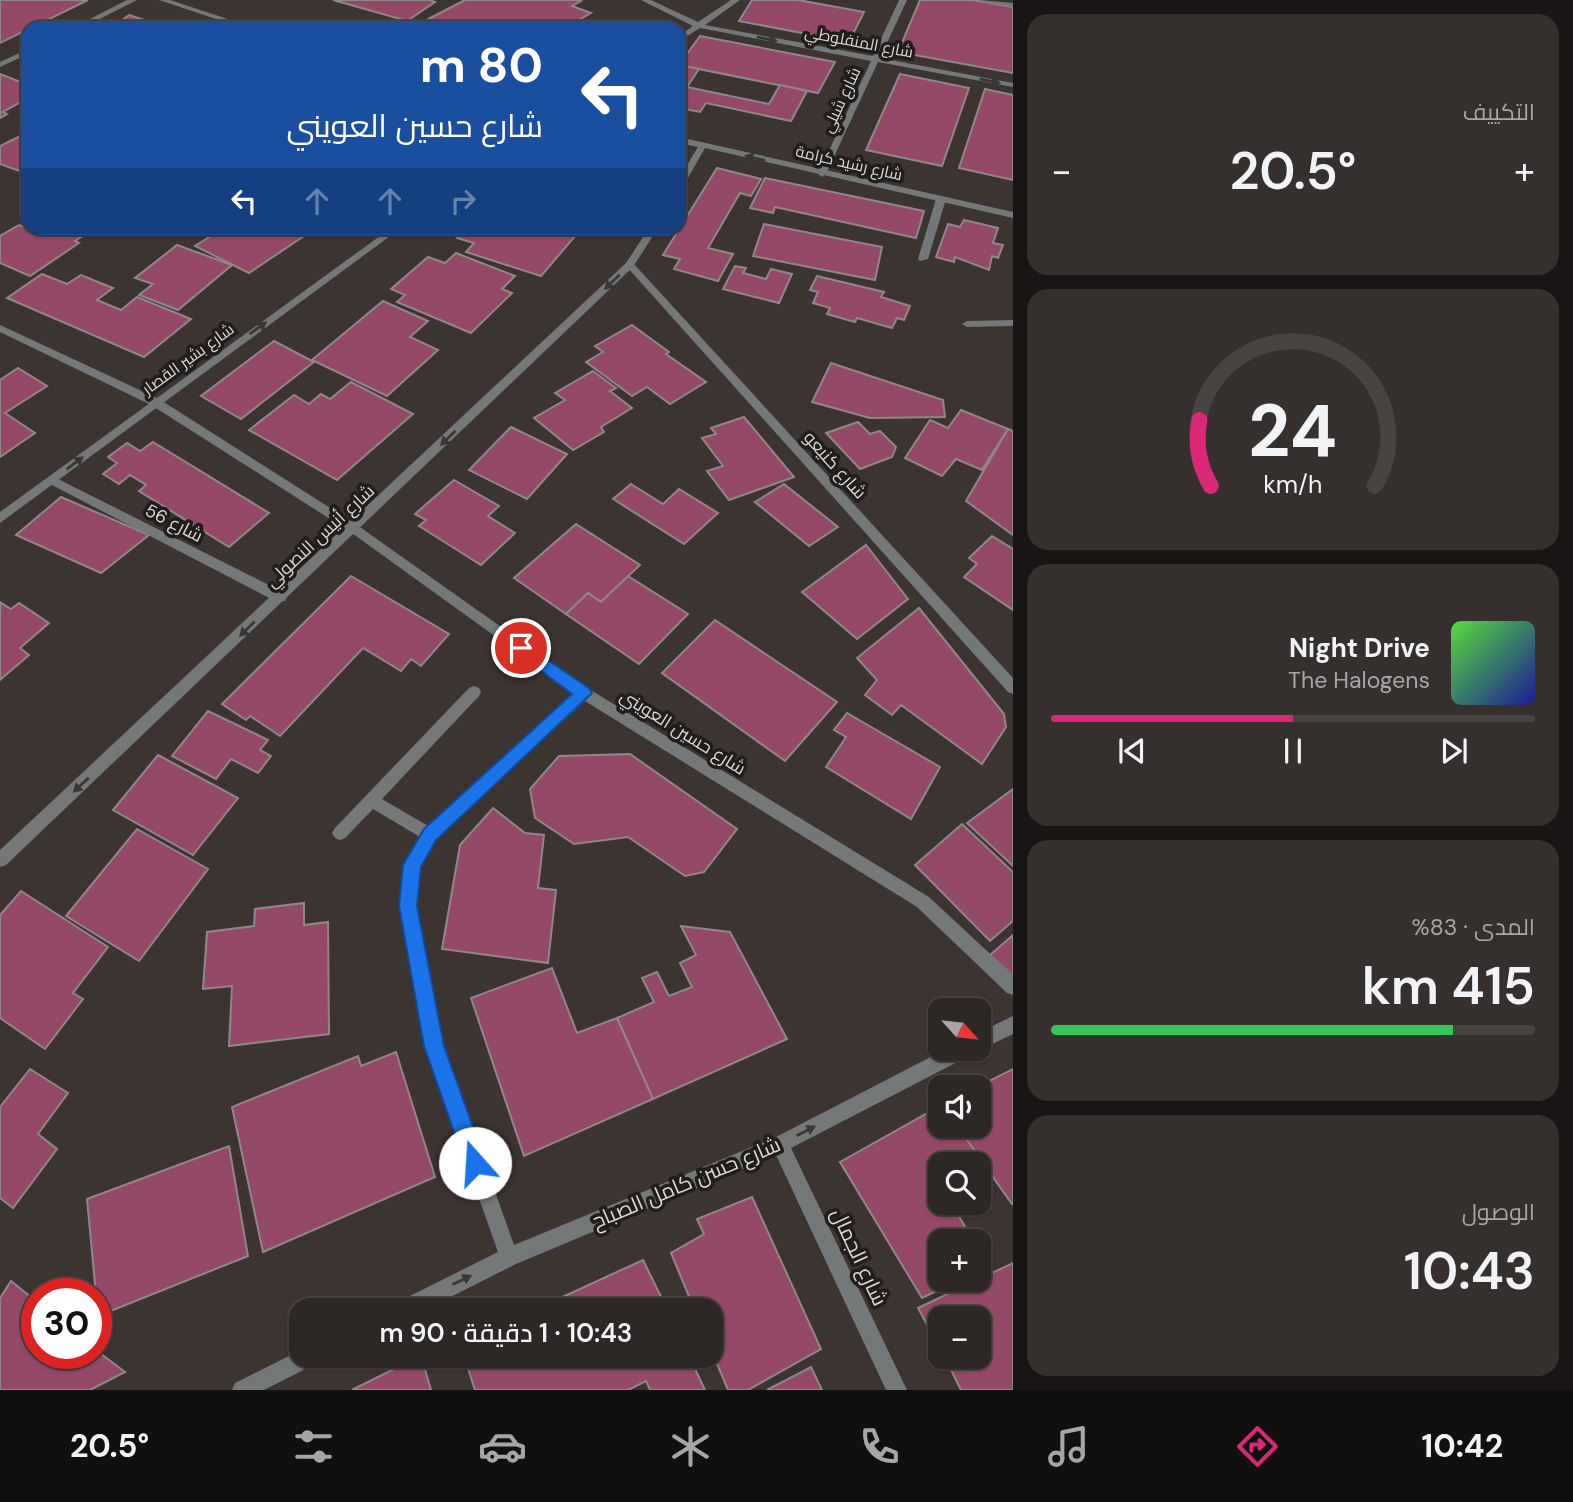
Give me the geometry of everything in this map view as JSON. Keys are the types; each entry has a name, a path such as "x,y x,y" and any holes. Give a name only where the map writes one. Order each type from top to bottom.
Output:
{"street":[{"path":"90,21 133,0"},
{"path":"163,0 229,21"},
{"name":"شارع المنفلوطي","path":"645,0 700,26 1013,85"},
{"path":"686,35 736,0"},
{"name":"شارع شيلي","path":"822,174 903,0"},
{"path":"984,0 1013,5"},
{"path":"0,65 21,54"},
{"name":"شارع رشيد كرامة","path":"686,141 1013,215"},
{"path":"686,173 703,145"},
{"path":"923,259 941,199"},
{"name":"شارع بشير القصار","path":"0,517 387,235"},
{"name":"شارع أنيس النصولي","path":"0,860 630,265 649,235"},
{"name":"شارع كنيعو","path":"630,265 1013,688"},
{"path":"967,324 1013,323"},
{"name":"شارع حسين العويني","path":"0,328 155,402 353,528 584,693 923,902 1013,987"},
{"name":"شارع 56","path":"52,480 280,597"},
{"path":"340,833 474,692"},
{"path":"509,1257 434,1046 408,906 412,865 430,835 584,693"},
{"path":"372,800 430,835"},
{"path":"991,1036 1013,1025"},
{"name":"شارع حسن كامل الصباح","path":"427,1298 509,1257 780,1144 942,1061"},
{"name":"شارع الجمال","path":"780,1144 897,1390"},
{"path":"242,1390 289,1366"}],"building":[{"path":"0,0 88,0 45,21 21,21 21,33 0,43"},
{"path":"333,0 429,0 435,2 407,21"},
{"path":"465,0 578,0 581,1 572,6 591,13 577,21 424,21"},
{"path":"752,0 798,0 864,12 849,42 739,21"},
{"path":"920,0 973,0 1013,7 1013,73 898,52"},
{"path":"129,15 147,21 121,21"},
{"path":"700,36 835,62 818,93 686,66 686,55"},
{"path":"686,66 699,69 687,87 769,104 780,85 807,91 791,121 706,103 700,112 686,109"},
{"path":"0,74 21,82 21,102 3,112 7,114 0,118"},
{"path":"900,74 969,88 942,166 866,150"},
{"path":"985,89 1013,95 1013,180 959,168"},
{"path":"21,136 21,172 0,164 0,146"},
{"path":"717,168 761,179 751,196 740,193 708,248 733,254 718,281 674,269 680,259 663,255 675,235 686,235 686,218"},
{"path":"765,178 924,211 916,238 775,207 773,213 750,208"},
{"path":"964,220 998,228 993,243 1003,245 998,258 992,256 989,270 955,257 954,262 936,257 948,224 960,227"},
{"path":"764,224 882,247 875,280 753,256"},
{"path":"19,225 21,235 84,235 75,241 79,243 30,276 0,263 0,236"},
{"path":"213,235 306,235 249,273 195,246"},
{"path":"460,235 576,235 541,276 466,252 474,243 457,238"},
{"path":"177,245 232,265 178,310 139,295 153,284 135,278"},
{"path":"456,253 515,276 502,289 512,293 471,333 397,302 405,295 391,289 428,257 445,263"},
{"path":"735,266 746,268 743,273 766,279 771,269 792,274 779,303 723,289"},
{"path":"42,274 67,284 81,275 113,288 97,300 121,310 137,297 191,319 144,357 7,298"},
{"path":"817,276 884,292 881,297 910,306 904,320 897,318 892,328 857,318 855,322 827,314 830,308 813,303 818,292 810,290"},
{"path":"383,301 428,321 410,337 438,350 387,396 312,360"},
{"path":"632,325 669,352 666,354 706,382 670,404 647,387 632,396 586,362 603,352 595,346"},
{"path":"274,341 314,362 241,419 201,396"},
{"path":"831,363 943,400 945,417 870,418 812,402"},
{"path":"18,368 47,386 5,413 35,433 0,457 0,380"},
{"path":"593,371 616,388 610,391 632,408 601,427 604,432 573,450 534,418 565,400 555,393"},
{"path":"351,382 413,414 337,480 249,430 294,395 309,404 321,394 330,399"},
{"path":"961,410 1008,429 982,470 956,459 942,476 905,458 930,420 948,428"},
{"path":"744,417 794,477 729,500 707,471 723,466 702,438 716,434 711,428"},
{"path":"858,422 870,434 880,431 896,447 892,457 860,469 826,433"},
{"path":"511,427 567,454 527,499 469,470"},
{"path":"1008,429 1013,431 1013,535 966,501"},
{"path":"153,442 269,513 229,547 139,491 146,485 130,475 119,484 103,474 117,463 108,457 127,443 140,451"},
{"path":"454,480 499,506 488,516 515,533 481,565 419,526 426,520 415,514"},
{"path":"631,484 663,504 679,489 718,513 684,544 613,499"},
{"path":"784,484 838,527 809,546 755,502"},
{"path":"61,497 149,535 101,573 16,535"},
{"path":"576,524 640,565 601,602 588,593 566,614 514,578"},
{"path":"992,536 1013,549 1013,610 964,577 977,564 969,558"},
{"path":"866,545 908,599 857,639 802,592"},
{"path":"351,576 449,634 421,666 411,659 401,671 363,648 280,736 250,716 246,720 222,704"},
{"path":"628,576 688,614 639,664 566,614 588,593 601,602"},
{"path":"0,602 11,609 19,603 49,623 20,648 29,655 0,680"},
{"path":"919,608 1004,714 1006,727 982,764 901,705 892,715 865,695 877,680 857,658"},
{"path":"715,620 837,702 785,761 662,673"},
{"path":"208,711 268,740 260,750 271,756 258,773 231,759 216,779 172,756"},
{"path":"847,713 940,767 911,819 826,767 846,737 834,730"},
{"path":"630,754 737,829 704,872 685,876 628,837 574,844 535,818 530,789 559,756"},
{"path":"158,755 238,798 193,855 113,810"},
{"path":"1013,789 1013,866 967,823"},
{"path":"493,808 525,833 544,835 538,888 556,890 548,963 442,949 460,845"},
{"path":"962,824 1013,872 1013,921 990,941 915,865"},
{"path":"137,829 208,869 139,961 66,916"},
{"path":"21,891 108,947 73,993 83,999 45,1049 0,1018 0,915"},
{"path":"304,903 304,925 328,922 329,1034 229,1046 232,986 203,989 207,932 254,926 255,909"},
{"path":"681,926 730,932 787,1039 653,1099 617,1018 654,1002 642,978 657,972 669,996 692,987 680,963 696,955"},
{"path":"1013,935 1013,976 990,955"},
{"path":"552,968 577,1033 617,1018 653,1099 524,1156 471,998"},
{"path":"396,1052 435,1177 263,1252 232,1107 358,1056 361,1066"},
{"path":"30,1069 68,1093 38,1134 57,1149 13,1208 0,1198 0,1107"},
{"path":"1013,1069 1013,1204 991,1174 991,1152 975,1152 965,1138 991,1138 991,1080"},
{"path":"928,1113 928,1138 965,1138 976,1152 928,1152 928,1215 958,1215 966,1229 928,1229 928,1292 935,1292 922,1298 840,1162"},
{"path":"229,1146 248,1256 112,1310 112,1278 94,1278 87,1199"},
{"path":"752,1197 821,1349 748,1390 728,1390 719,1368 723,1368 723,1298 690,1298 671,1253 704,1234 697,1219"},
{"path":"643,1260 662,1298 560,1298"},
{"path":"1013,1263 1013,1390 961,1390 950,1369 991,1369 991,1306 928,1306 928,1327 918,1308 952,1292 991,1292 991,1273"},
{"path":"11,1281 21,1289 21,1369 112,1369 112,1362 125,1372 90,1390 0,1390 0,1298"},
{"path":"811,1367 822,1390 767,1390"},
{"path":"396,1368 425,1368 431,1390 352,1390"},
{"path":"468,1368 695,1368 705,1390 650,1390 646,1381 628,1390 475,1390"}],"route":[{"path":"475,1163 434,1046 408,906 412,865 430,835 584,693 521,648"}]}
